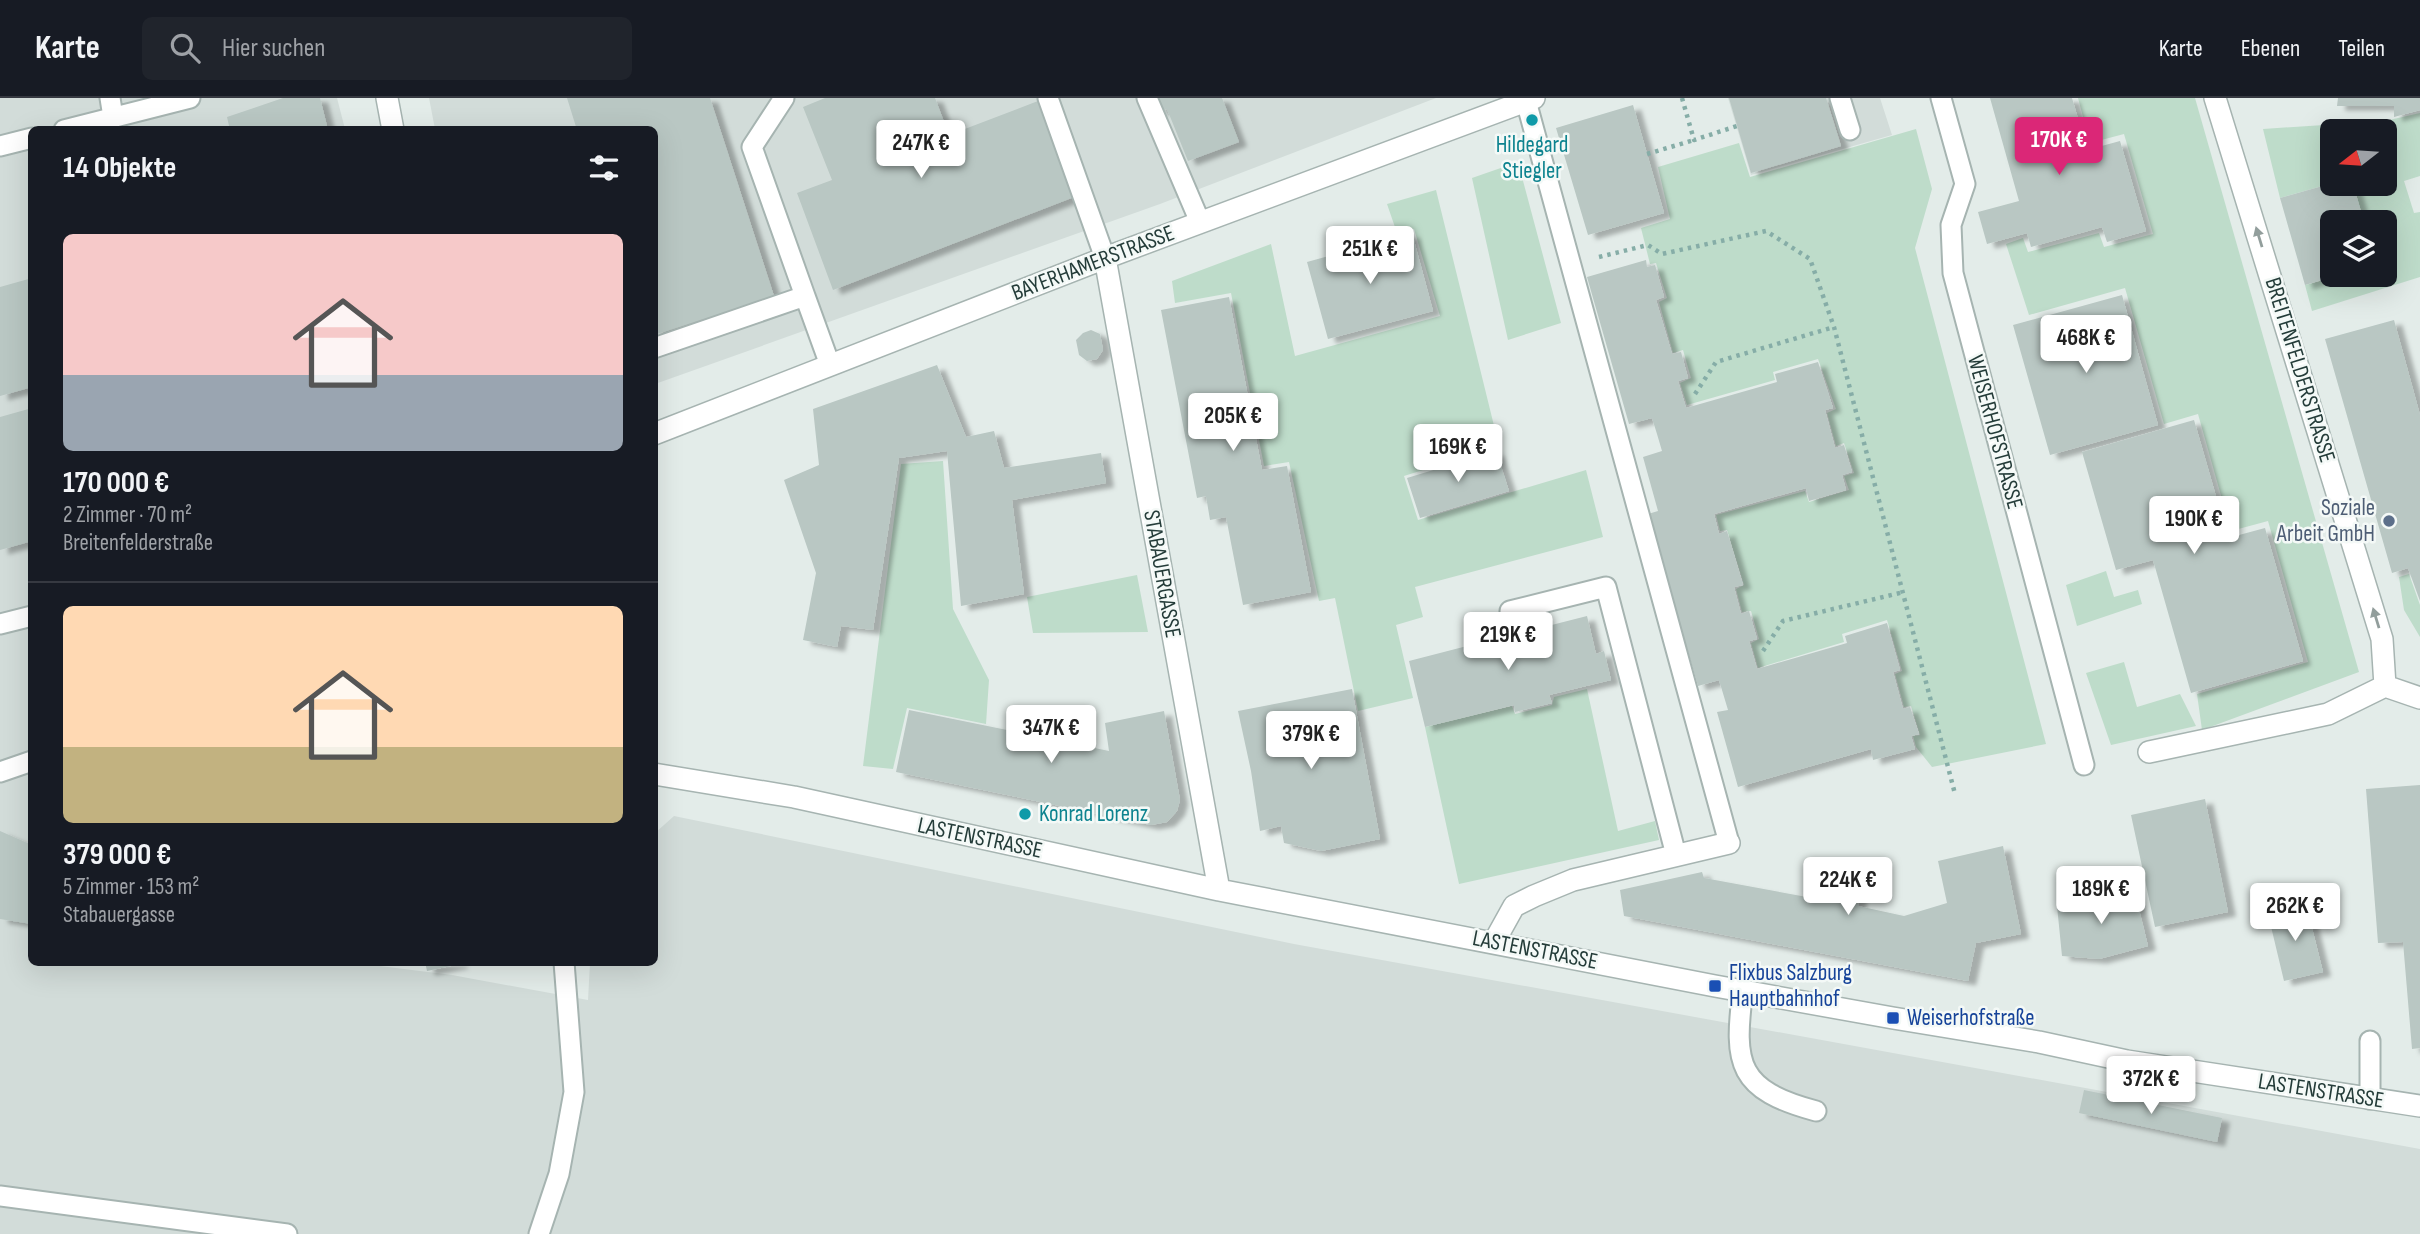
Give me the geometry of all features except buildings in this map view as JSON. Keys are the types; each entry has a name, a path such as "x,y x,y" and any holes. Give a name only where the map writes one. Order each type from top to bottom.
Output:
{"street":[{"path":"387,98 392,126"},
{"name":"BREITENFELDERSTRASSE","path":"2215,98 2382,639 2385,686"},
{"name":"BAYERHAMERSTRASSE","path":"658,432 1105,258 1530,99"},
{"name":"STABAUERGASSE","path":"1105,258 1219,890"},
{"path":"2149,752 2328,714 2385,686 2420,698"},
{"name":"LASTENSTRASSE","path":"658,775 794,797 1219,890 1743,990 2039,1042 2127,1061 2420,1106"},
{"path":"1494,942 1514,906 1534,896 1573,880 1729,843"}],"lane":[{"path":"73,126 111,108 190,98"},
{"path":"784,98 752,147 830,365"},
{"path":"1048,98 1105,258"},
{"path":"1147,98 1200,222"},
{"path":"1840,98 1850,130"},
{"name":"WEISERHOFSTRASSE","path":"1941,98 1965,184 1951,225 1953,273 2084,765"},
{"path":"1530,99 1571,263 1729,843"},
{"path":"0,146 28,139"},
{"path":"658,347 805,296"},
{"path":"1510,611 1606,587 1676,855"},
{"path":"0,624 28,617"},
{"path":"0,772 28,762"},
{"path":"539,1234 559,1174 575,1092 564,966"},
{"path":"1743,990 1738,1045 1743,1064 1753,1081 1786,1103 1816,1111"},
{"path":"2370,1041 2370,1099"},
{"path":"0,1196 287,1234"}],"path":[{"path":"1682,98 1694,140"},
{"path":"1647,154 1737,126"},
{"path":"1571,263 1648,245 1662,254 1766,231 1810,259 1834,327 1955,794"},
{"path":"1695,394 1716,362 1834,327"},
{"path":"1763,651 1783,621 1904,592"}],"shaded area":[{"path":"0,98 337,98 344,126 28,126 28,966 380,966 452,975 588,1000 590,966 658,966 658,830 674,816 1294,944 2420,1149 2420,1234 0,1234"},
{"path":"429,98 1436,98 1160,204 658,383 658,126 434,126"},
{"path":"1728,98 1880,98 1892,135 1751,175"}],"green space":[{"path":"2078,98 2195,98 2359,672 2202,730 2197,694 2308,662 2268,521 2231,531 2198,414 2164,424 2125,288 2029,315 2006,244 2023,238 2028,252 2099,233 2104,247 2153,234 2124,134 2090,143"},
{"path":"2420,113 2420,176 2404,181 2414,213 2420,212 2420,277 2397,284 2397,210 2361,210 2356,196 2398,196 2398,119 2394,119"},
{"path":"2320,125 2320,187 2280,198 2263,129"},
{"path":"1916,129 1932,189 1915,248 2046,744 1932,767 1916,747 1913,736 1920,735 1911,706 1904,707 1895,674 1902,671 1887,620 1842,634 1844,642 1758,668 1751,643 1759,639 1751,611 1742,612 1736,589 1744,585 1727,530 1720,531 1716,515 1805,491 1809,502 1849,490 1844,476 1854,473 1844,443 1836,446 1827,413 1836,409 1818,359 1773,372 1775,380 1687,405 1680,383 1691,378 1683,350 1673,353 1659,302 1667,298 1656,263 1650,264 1641,228 1670,219 1658,167 1739,143 1750,177"},
{"path":"1518,162 1561,323 1508,340 1472,178"},
{"path":"1436,190 1499,446 1404,476 1418,520 1586,470 1603,537 1415,587 1423,617 1396,625 1413,698 1358,711 1335,598 1319,601 1289,462 1264,466 1231,293 1175,303 1172,281 1271,244 1295,356 1440,316 1414,229 1397,233 1387,204"},
{"path":"2320,281 2320,287 2388,287 2312,311 2305,285"},
{"path":"943,461 953,609 989,680 986,724 907,708 893,769 863,766 901,464"},
{"path":"2106,571 2114,597 2138,590 2142,604 2077,626 2066,585"},
{"path":"2409,574 2420,605 2420,637 2404,610 2399,577"},
{"path":"1137,575 1148,632 1033,633 1027,597"},
{"path":"2124,662 2137,707 2180,694 2196,726 2111,745 2086,673"},
{"path":"1587,689 1618,831 1655,821 1659,840 1459,884 1425,727 1512,706 1515,714 1552,705 1554,697"}],"place":[{"name":"Hildegard Stiegler","path":"1532,120"},
{"name":"Soziale Arbeit GmbH","path":"2389,521"},
{"name":"Konrad Lorenz","path":"1025,814"},
{"name":"Flixbus Salzburg Hauptbahnhof","path":"1715,986"},
{"name":"Weiserhofstraße","path":"1893,1018"}]}
